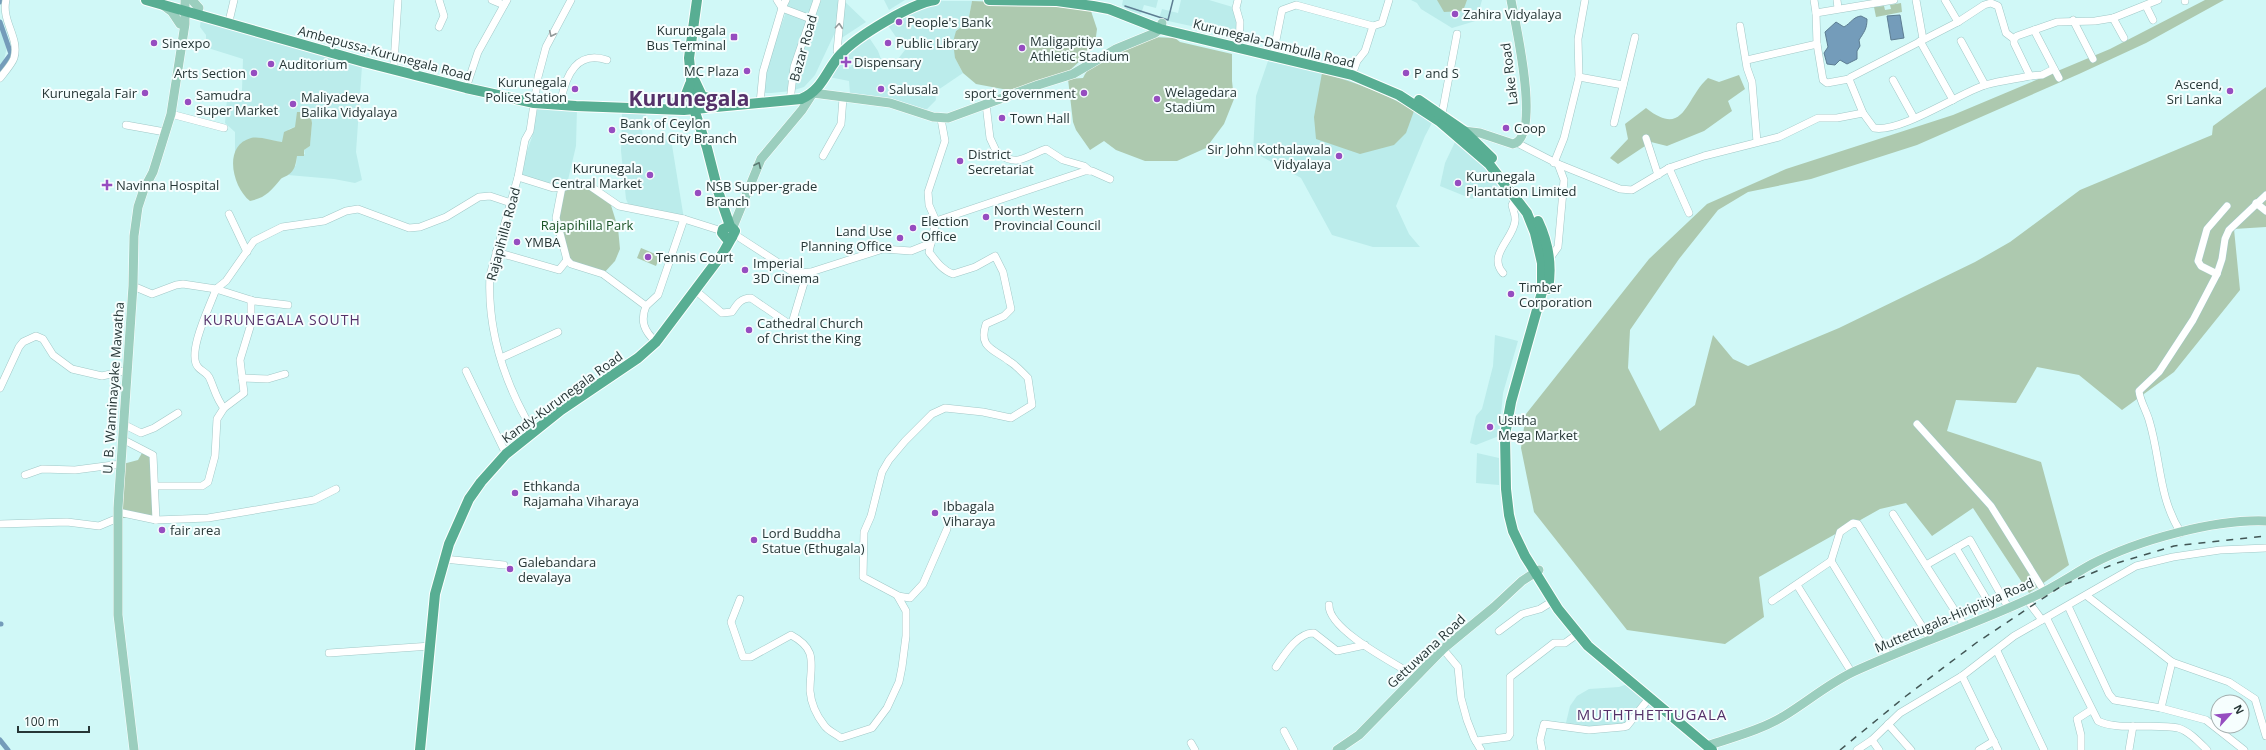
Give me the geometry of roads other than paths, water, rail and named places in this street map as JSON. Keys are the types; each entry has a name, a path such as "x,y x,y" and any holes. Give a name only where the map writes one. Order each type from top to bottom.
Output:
{"highway":[{"name":"Ambepussa-Kurunegala Road","path":"146,0 186,6 230,17 467,85"},
{"path":"697,0 690,52 696,106 728,231"},
{"path":"701,0 694,53 693,82 685,97 672,107 689,115 701,130"},
{"path":"790,99 804,93 812,87 837,51 847,43 916,0"},
{"path":"696,106 716,103 801,99 813,93 820,86 835,62 846,49 906,10 919,3 935,0"},
{"name":"Kurunegala-Dambulla Road","path":"988,0 1057,1 1085,4 1109,9 1161,26 1353,73 1374,76 1442,114 1462,134 1516,197 1531,222 1545,261"},
{"name":"Kurunegala-Dambulla Road","path":"1092,0 1161,26"},
{"name":"Ambepussa-Kurunegala Road","path":"186,6 467,85 535,100 672,107 696,106"},
{"name":"Kurunegala-Dambulla Road","path":"1353,73 1400,95 1439,121 1462,134 1502,169 1526,201 1539,224 1545,261 1542,292 1511,402 1505,444 1505,476 1509,515 1520,546 1588,646 1709,748"},
{"path":"693,82 702,96 716,103"},
{"name":"Ambepussa-Kurunegala Road","path":"535,100 561,100 672,107"},
{"path":"701,130 704,118 716,103"},
{"name":"Kandy-Kurunegala Road","path":"420,750 435,594 444,559 469,499 481,482 506,454 533,431 638,358 656,342 712,265 726,250 728,231"},
{"name":"Kurunegala-Dambulla Road","path":"1537,571 1553,601 1563,616 1571,623"}],"main road":[{"name":"Lake Road","path":"1511,0 1527,100 1523,127 1517,143"},
{"path":"165,2 182,24"},
{"path":"182,24 186,6"},
{"name":"U. B. Wanninayake Mawatha","path":"134,750 118,615 118,515 133,286 134,236 138,207 144,188 153,172 171,114 182,35 182,24 186,6"},
{"path":"728,231 761,159 802,110 813,93 890,103 941,119 948,118 1073,74 1107,54 1151,36 1161,26"},
{"path":"1462,134 1480,133 1507,144 1517,143"},
{"name":"Muttettugala-Hiripitiya Road","path":"1709,748 1770,724 1821,690 1852,673 1964,625 2010,609 2117,552 2147,540 2232,522 2266,521"},
{"name":"Gettuwana Road","path":"1337,750 1359,735 1443,649 1494,608 1522,581 1537,571"}],"street":[{"path":"0,78 14,58 14,42 4,10 6,0"},
{"path":"230,17 234,0"},
{"path":"394,63 398,0"},
{"path":"439,27 444,16 440,0"},
{"path":"467,85 478,52 505,2 492,0"},
{"name":"Rajapihilla Road","path":"533,431 520,410 493,332 489,291 490,275 518,177 525,140 530,131 546,46 571,0"},
{"path":"777,0 782,8 810,19"},
{"path":"760,101 763,72 782,8 786,0"},
{"name":"Bazar Road","path":"790,99 794,67 817,0"},
{"path":"837,51 842,0"},
{"path":"1238,0 1236,8 1240,22 1240,45"},
{"path":"1273,53 1282,10 1296,5 1373,26 1382,23 1389,0"},
{"path":"1545,261 1558,247 1564,180 1556,163 1564,138 1579,77 1578,39 1585,0"},
{"path":"1814,0 1817,44 1823,80 1827,83 1849,79 1958,22 1984,5 1995,4 2001,10 2006,33 2014,39 2030,76"},
{"path":"1837,0 1838,8"},
{"path":"1816,13 1838,8 1894,0"},
{"path":"1916,0 1922,40 1953,100"},
{"path":"1945,0 1958,22"},
{"path":"2014,39 2017,36 2057,22 2073,20 2095,21 2113,18 2158,0"},
{"path":"2146,6 2153,20"},
{"path":"2113,18 2124,38"},
{"path":"2073,20 2093,58"},
{"path":"1353,73 1365,51 1373,26"},
{"path":"1740,26 1747,60 1747,68 1752,82 1757,142"},
{"path":"2034,30 2059,78"},
{"path":"1442,114 1457,34"},
{"path":"1614,123 1635,37"},
{"path":"1961,41 1985,86"},
{"path":"1747,60 1817,44"},
{"path":"561,100 565,84 573,69 582,60 598,57 606,60"},
{"path":"1849,79 1863,113 1874,128 1880,129 1914,118 1985,86 2030,76 2042,75 2054,69"},
{"path":"1579,77 1624,85"},
{"path":"1894,80 1914,118"},
{"path":"823,156 841,124 843,98"},
{"path":"986,104 990,138 997,153 1014,161 1029,158 1034,153 1046,149 1063,160 1084,166 1090,171 1110,179"},
{"path":"1517,143 1556,163 1620,189 1636,189 1668,168 1779,137 1818,118 1837,118 1863,113"},
{"path":"171,114 224,128"},
{"path":"941,119 945,141 928,192 929,205 936,221 929,252 937,262 953,274 975,267 995,256 1003,272 1011,309 1004,316 986,324 982,334 987,346 996,354 1008,360 1028,378 1032,405 1010,418 983,412 945,408 932,414 889,460 882,472 871,516 864,532 863,577 882,585 898,596 910,598 924,584 947,529"},
{"path":"126,125 166,132"},
{"path":"1646,138 1658,175"},
{"path":"1668,168 1689,212"},
{"path":"936,221 1090,171"},
{"path":"518,177 553,188 574,183 586,184 619,206 684,219 728,231 791,271 806,273 824,270 883,248 912,251 931,243"},
{"path":"562,187 556,218 567,260 571,264 603,274 646,306"},
{"path":"2181,533 2172,518 2157,467 2149,420 2139,391 2159,372 2193,320 2217,274 2229,230 2266,195"},
{"path":"224,408 208,376 197,366 195,357 196,344 216,289 226,281 254,241 282,227 324,221 346,211 358,210 409,228 420,227 446,217 479,197 490,196 511,203"},
{"path":"1504,272 1501,270 1498,256 1515,221 1512,205 1516,197"},
{"path":"2256,203 2266,211"},
{"path":"2217,274 2201,266 2198,262 2207,228 2227,206"},
{"path":"229,214 247,252"},
{"path":"656,342 644,328 643,316 646,306 658,294 684,219"},
{"path":"496,252 559,270 567,260"},
{"path":"695,290 722,313 732,312 744,298 751,298 789,324 792,323 806,273"},
{"path":"133,286 152,294 183,284 216,289 251,300 288,305"},
{"path":"155,486 202,486 208,482 215,456 217,419 224,408 244,393 240,360 251,324 251,300"},
{"path":"501,358 558,332"},
{"path":"0,388 19,347 23,342 36,336 43,339 52,356 72,369 102,376 128,370"},
{"path":"466,372 506,454"},
{"path":"242,378 268,379 285,374"},
{"path":"125,425 141,433 154,428 178,413"},
{"path":"1917,424 1991,506 2044,591"},
{"path":"124,440 153,455 156,520"},
{"path":"25,475 42,469 75,470 122,464"},
{"path":"0,524 67,522 99,526 118,515 156,520 208,518 314,500 336,490"},
{"path":"1894,514 1964,625"},
{"path":"1772,600 1797,585 1831,561 1840,532 1854,523 1858,524 1930,640"},
{"path":"1926,565 1968,540 1971,541 2010,609"},
{"path":"1956,548 1995,613"},
{"path":"1857,750 1872,740 1900,713 1962,676 1997,651 2014,636 2087,596 2136,566 2173,557 2220,550 2266,548"},
{"path":"444,559 504,566"},
{"path":"1831,561 1889,656"},
{"path":"1797,585 1852,673"},
{"path":"740,599 731,622 743,658 752,657 791,635 804,642 813,658 810,692 815,711 824,727 841,738 872,728 887,708 899,682 906,636 906,611 898,596"},
{"path":"2087,596 2172,662 2229,682 2255,699 2266,736"},
{"path":"2027,600 2044,619 2091,710 2101,723 2178,728 2192,737 2207,750"},
{"path":"1500,631 1522,614 1540,609 1553,601"},
{"path":"1329,605 1329,610 1341,628 1365,645 1415,676"},
{"path":"2068,606 2111,697 2114,700 2161,708 2206,720 2244,750"},
{"path":"1276,667 1295,642 1310,633 1314,633 1337,651 1365,645"},
{"path":"1476,741 1508,737 1510,734 1510,677 1554,643 1565,643 1579,634"},
{"path":"329,653 431,646"},
{"path":"1443,649 1458,667 1461,698 1467,720 1481,750"},
{"path":"1997,651 2044,750"},
{"path":"2161,708 2172,662"},
{"path":"1962,676 1998,750"},
{"path":"1542,750 1540,740 1544,724 1589,730 1627,726 1650,697"},
{"path":"2081,750 2081,735 2077,719 2091,710"},
{"path":"1888,724 1910,750"},
{"path":"2129,750 2133,726"},
{"path":"1284,731 1294,750"},
{"path":"1872,740 1879,750"},
{"path":"1980,750 1994,741"}],"waterway":[{"path":"1125,6 1168,20 1173,0"},
{"path":"0,22 11,54 0,69"},
{"path":"0,740 8,750"}],"railway":[{"path":"1840,750 1906,696 1976,643 2063,585 2114,564 2174,546 2266,536"}],"place":[{"name":"Zahira Vidyalaya","path":"1455,14"},
{"name":"People's Bank","path":"899,22"},
{"name":"Kurunegala Bus Terminal","path":"734,37"},
{"name":"Sinexpo","path":"154,43"},
{"name":"Public Library","path":"888,43"},
{"name":"Maligapitiya Athletic Stadium","path":"1022,48"},
{"name":"Dispensary","path":"846,62"},
{"name":"Auditorium","path":"271,64"},
{"name":"MC Plaza","path":"747,71"},
{"name":"Arts Section","path":"254,73"},
{"name":"P and S","path":"1406,73"},
{"name":"Kurunegala Police Station","path":"575,89"},
{"name":"Salusala","path":"881,89"},
{"name":"Ascend, Sri Lanka","path":"2230,91"},
{"name":"Kurunegala Fair","path":"145,93"},
{"name":"sport_government","path":"1084,93"},
{"name":"Welagedara Stadium","path":"1157,99"},
{"name":"Samudra Super Market","path":"188,102"},
{"name":"Maliyadeva Balika Vidyalaya","path":"293,104"},
{"name":"Town Hall","path":"1002,118"},
{"name":"Coop","path":"1506,128"},
{"name":"Bank of Ceylon Second City Branch","path":"612,130"},
{"name":"Sir John Kothalawala Vidyalaya","path":"1339,156"},
{"name":"District Secretariat","path":"960,161"},
{"name":"Kurunegala Central Market","path":"650,175"},
{"name":"Kurunegala Plantation Limited","path":"1458,183"},
{"name":"Navinna Hospital","path":"107,185"},
{"name":"NSB Supper-grade Branch","path":"698,193"},
{"name":"North Western Provincial Council","path":"986,217"},
{"name":"Election Office","path":"913,228"},
{"name":"Land Use Planning Office","path":"900,238"},
{"name":"YMBA","path":"517,242"},
{"name":"Tennis Court","path":"648,257"},
{"name":"Imperial 3D Cinema","path":"745,270"},
{"name":"Timber Corporation","path":"1511,294"},
{"name":"Cathedral Church of Christ the King","path":"749,330"},
{"name":"Usitha Mega Market","path":"1490,427"},
{"name":"Ethkanda Rajamaha Viharaya","path":"515,493"},
{"name":"Ibbagala Viharaya","path":"935,513"},
{"name":"fair area","path":"162,530"},
{"name":"Lord Buddha Statue (Ethugala)","path":"754,540"},
{"name":"Galebandara devalaya","path":"510,569"}],"district":[{"name":"Kurunegala","path":"689,99"},
{"name":"KURUNEGALA SOUTH","path":"282,320"},
{"name":"MUTHTHETTUGALA","path":"1652,715"}],"park label":[{"name":"Rajapihilla Park","path":"587,225"}]}
